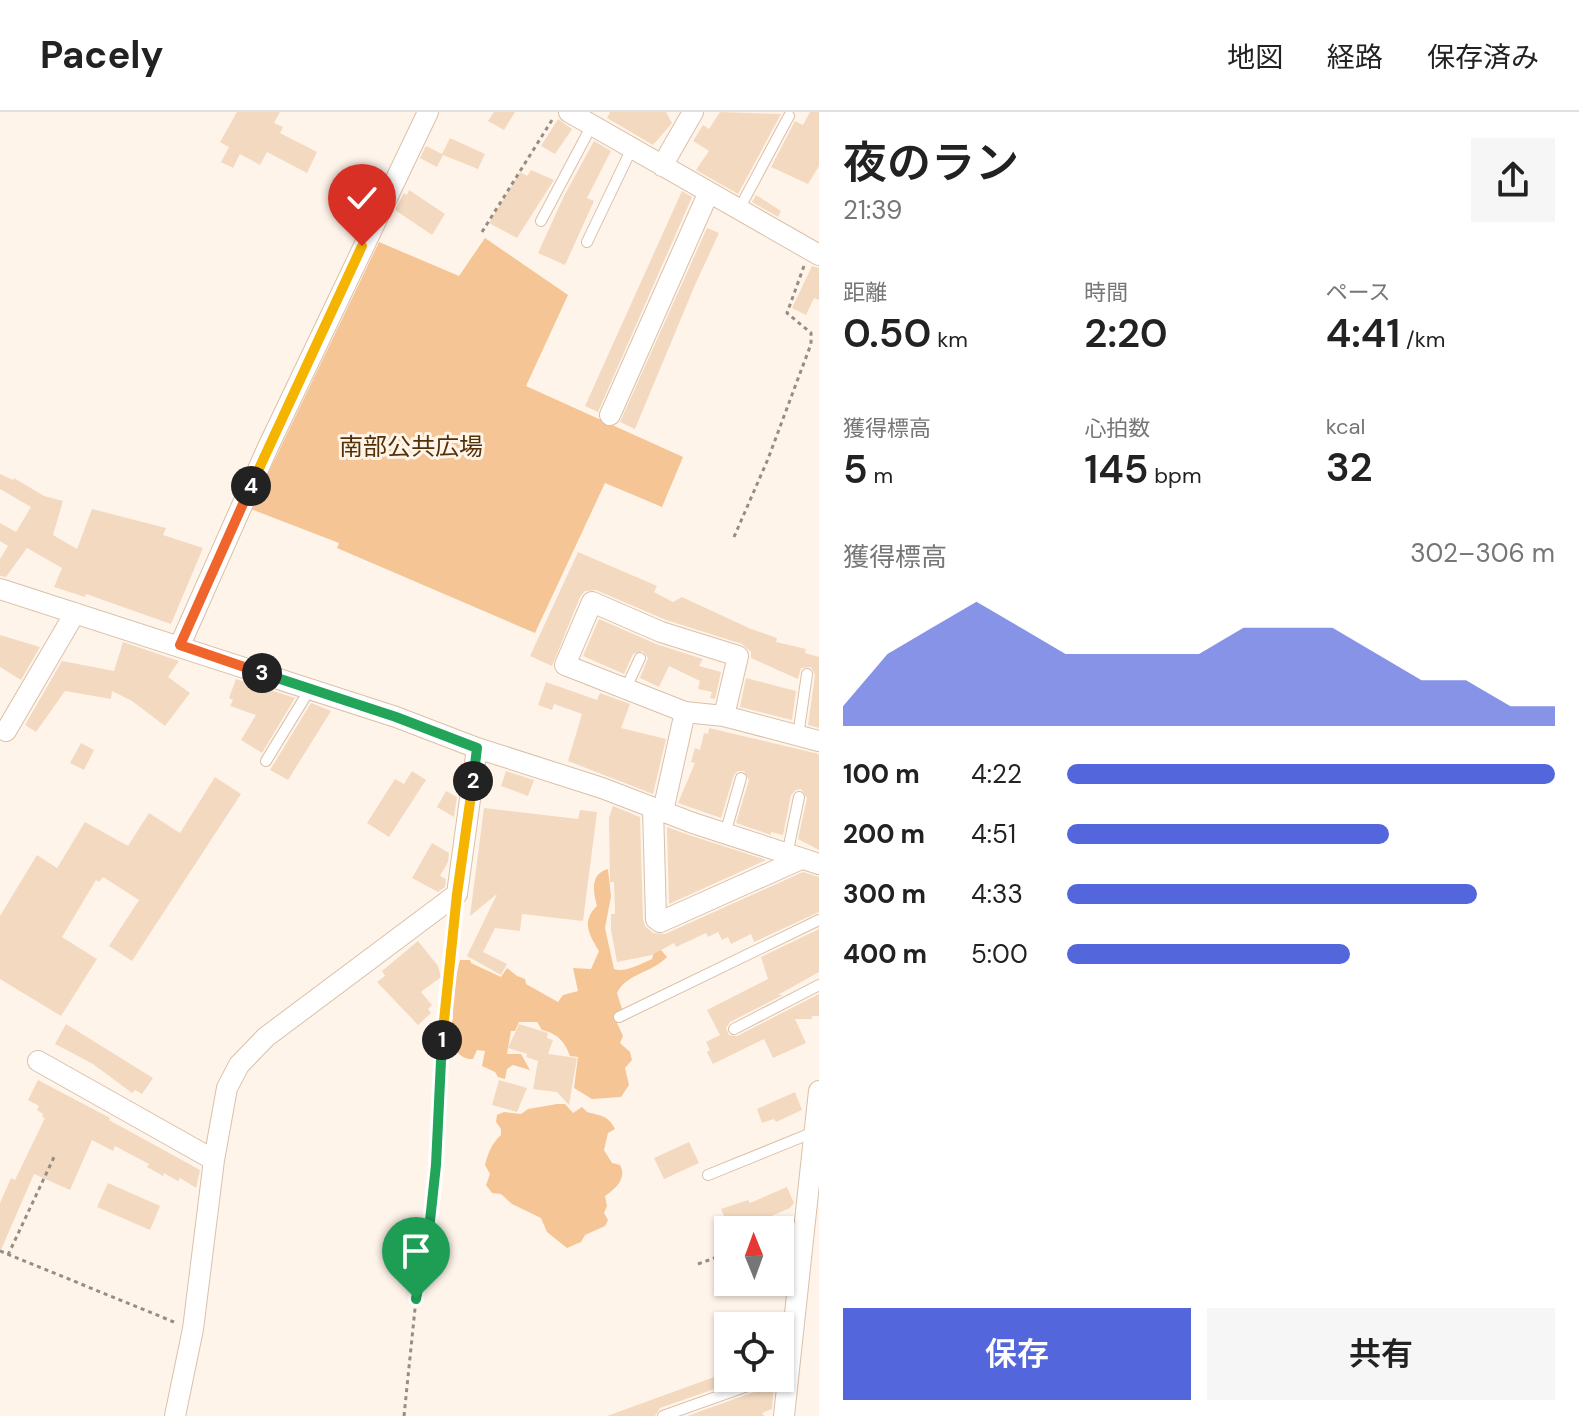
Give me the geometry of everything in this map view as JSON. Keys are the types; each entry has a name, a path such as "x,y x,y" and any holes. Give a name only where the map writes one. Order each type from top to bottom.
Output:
{"street":[{"path":"180,645 275,432 428,112"},
{"path":"569,112 814,253"},
{"path":"662,166 693,112"},
{"path":"610,415 708,194"},
{"path":"0,589 180,645 802,860"},
{"path":"724,716 738,656 661,632 592,602 565,665 685,712 724,716 819,741"},
{"path":"6,731 75,613"},
{"path":"685,712 658,810 656,919 660,922 802,860"},
{"path":"175,1416 193,1329 214,1160 227,1088 239,1065 266,1037 457,894 477,748"},
{"path":"38,1061 214,1160"},
{"path":"790,1312 805,1225 819,1091"},
{"path":"781,1392 784,1416"}],"lane":[{"path":"738,211 789,116"},
{"path":"541,221 592,125"},
{"path":"587,242 632,148"},
{"path":"626,688 640,658"},
{"path":"798,736 807,674"},
{"path":"266,761 310,689"},
{"path":"725,834 741,778"},
{"path":"799,797 802,860"},
{"path":"619,1017 819,920"},
{"path":"734,1029 819,985"},
{"path":"708,1175 816,1131"},
{"path":"794,1229 805,1225"},
{"path":"663,1416 731,1392"}],"path":[{"path":"482,232 557,112"},
{"path":"734,537 768,459 811,344 811,333 787,313 814,253"},
{"path":"404,1416 416,1299 429,1230 436,1165 441,1047 457,894"},
{"path":"8,1255 55,1155"},
{"path":"0,1251 193,1329"},
{"path":"698,1264 714,1258"}],"green space":[{"name":"南部公共広場","path":"485,238 568,295 526,386 683,457 662,507 605,483 535,633 337,548 339,543 251,509 379,242 459,276"},
{"path":"608,869 611,896 605,928 614,969 623,970 638,965 652,959 654,952 661,950 667,957 627,981 617,993 622,1009 617,1014 623,1036 620,1043 630,1052 632,1060 625,1068 629,1085 621,1097 592,1099 574,1088 578,1057 570,1056 560,1040 542,1030 537,1022 519,1022 515,1031 511,1031 507,1054 521,1054 530,1070 513,1065 507,1069 505,1079 482,1066 485,1051 477,1050 473,1059 461,1055 445,1039 453,1019 452,992 460,960 470,960 501,977 507,968 525,979 526,984 558,1002 563,995 578,991 573,968 591,969 599,951 588,923 597,906 596,879"},
{"path":"565,1104 573,1113 582,1107 610,1121 615,1129 608,1133 604,1150 612,1163 620,1165 622,1170 621,1179 605,1196 607,1206 604,1213 608,1220 605,1226 567,1248 547,1232 541,1218 512,1204 501,1194 492,1193 486,1185 490,1174 486,1161 501,1135 497,1115 504,1112 521,1114 528,1109"}],"building":[{"path":"237,112 280,112 274,123 283,127 280,133 317,152 307,173 267,152 260,165 240,154 233,168 221,162 229,147 220,142"},
{"path":"494,112 515,112 504,130 488,121"},
{"path":"610,112 666,112 672,123 653,145 607,118"},
{"path":"720,112 781,114 738,194 696,170 709,151 693,141 703,125 709,129"},
{"path":"810,112 819,112 819,166 808,184 771,167 795,121 803,125"},
{"path":"558,119 572,129 555,154 541,146"},
{"path":"450,138 485,154 478,169 443,155 437,167 420,158 426,146 442,154"},
{"path":"594,141 611,151 587,198 594,201 565,265 538,253"},
{"path":"531,170 554,180 517,238 489,223 520,172 527,176"},
{"path":"348,183 374,195 363,217 337,205"},
{"path":"409,190 445,214 432,235 395,210"},
{"path":"682,191 692,197 598,412 585,406"},
{"path":"756,195 781,211 778,217 752,202"},
{"path":"707,228 719,233 635,429 620,422"},
{"path":"812,266 819,268 819,300 814,298 806,315 792,308"},
{"path":"0,474 14,478 44,496 63,501 53,535 77,549 92,509 166,528 163,535 203,548 171,624 86,594 85,597 54,587 62,568 27,548 6,577 0,576 0,559 8,546 0,541 0,523 16,532 31,507 0,489"},
{"path":"578,552 657,586 654,592 673,602 682,597 777,638 776,642 806,649 805,653 819,657 819,728 808,725 815,675 811,667 801,668 798,679 751,658 751,652 742,644 666,620 596,590 585,591 580,597 552,666 530,656"},
{"path":"599,619 656,644 703,659 699,666 721,672 715,699 710,698 712,692 698,689 700,681 669,666 659,687 639,680 648,658 643,651 633,654 624,674 583,656"},
{"path":"0,635 40,647 21,680 0,667"},
{"path":"123,642 179,661 168,677 190,693 165,726 132,701 112,691 111,699 65,691 36,732 25,725 62,661 114,671"},
{"path":"746,678 796,691 792,720 740,707"},
{"path":"236,679 295,698 262,753 241,740 256,715 230,706 233,700 229,698"},
{"path":"546,682 597,700 600,693 630,704 621,728 666,739 653,794 568,761 582,714 554,704 552,710 538,705"},
{"path":"311,703 331,711 288,780 270,770"},
{"path":"709,728 819,754 819,850 798,839 807,798 801,789 791,795 783,835 771,832 771,835 736,823 749,780 744,771 734,775 721,818 678,803 695,763 691,762 695,748 700,750 704,733 708,734"},
{"path":"81,743 94,750 84,770 70,763"},
{"path":"412,771 426,780 389,837 367,823 395,779 404,784"},
{"path":"506,771 534,780 528,796 501,786"},
{"path":"215,777 241,794 132,961 109,946 139,900 103,877 99,882 96,880 62,937 97,959 61,1016 0,979 0,916 37,855 57,868 85,822 128,846 149,813 180,833"},
{"path":"446,791 457,797 454,817 437,807"},
{"path":"613,806 640,817 643,919 645,926 653,933 665,934 803,872 819,877 819,912 754,942 751,934 731,944 728,937 722,940 718,932 708,937 706,933 676,947 674,943 652,955 617,962 611,930 611,914 615,914 614,882 610,882 609,818"},
{"path":"484,808 578,819 580,810 597,812 583,921 522,914 520,931 495,928 483,952 507,964 501,975 467,956 497,894 470,916"},
{"path":"667,827 689,835 766,860 669,904"},
{"path":"432,843 449,853 440,876 446,879 445,887 438,892 412,878"},
{"path":"819,929 819,972 778,995 783,995 730,1022 726,1028 729,1035 737,1036 819,994 819,1016 795,1019 806,1043 773,1058 764,1039 713,1064 706,1042 720,1035 707,1010 768,979 761,957"},
{"path":"418,941 438,966 441,977 421,992 432,1005 428,1009 431,1013 418,1025 377,982 385,976 382,971"},
{"path":"66,1024 153,1078 142,1094 135,1090 132,1093 93,1064 55,1044"},
{"path":"519,1024 548,1033 547,1038 553,1040 548,1054 577,1058 569,1105 557,1092 533,1089 538,1061 508,1048"},
{"path":"38,1080 200,1170 196,1188 180,1178 178,1181 164,1173 163,1176 147,1167 149,1164 115,1146 113,1151 92,1140 70,1190 34,1174 0,1252 0,1203 11,1178 15,1180 45,1118 37,1110 39,1106 28,1100"},
{"path":"499,1080 527,1088 517,1112 492,1105"},
{"path":"795,1092 802,1110 776,1122 774,1119 762,1123 757,1109"},
{"path":"689,1142 699,1163 664,1179 654,1158"},
{"path":"108,1183 160,1206 150,1230 97,1207"},
{"path":"787,1187 794,1203 771,1216 724,1216 721,1209 748,1200 750,1203"},
{"path":"714,1377 714,1389 660,1408 655,1416 607,1416"},
{"path":"754,1392 773,1392 772,1409 762,1413 764,1416 687,1416"}],"route":[{"path":"362,246 180,645 396,717 477,748 457,894 441,1047 436,1165 429,1230 416,1299"}]}
